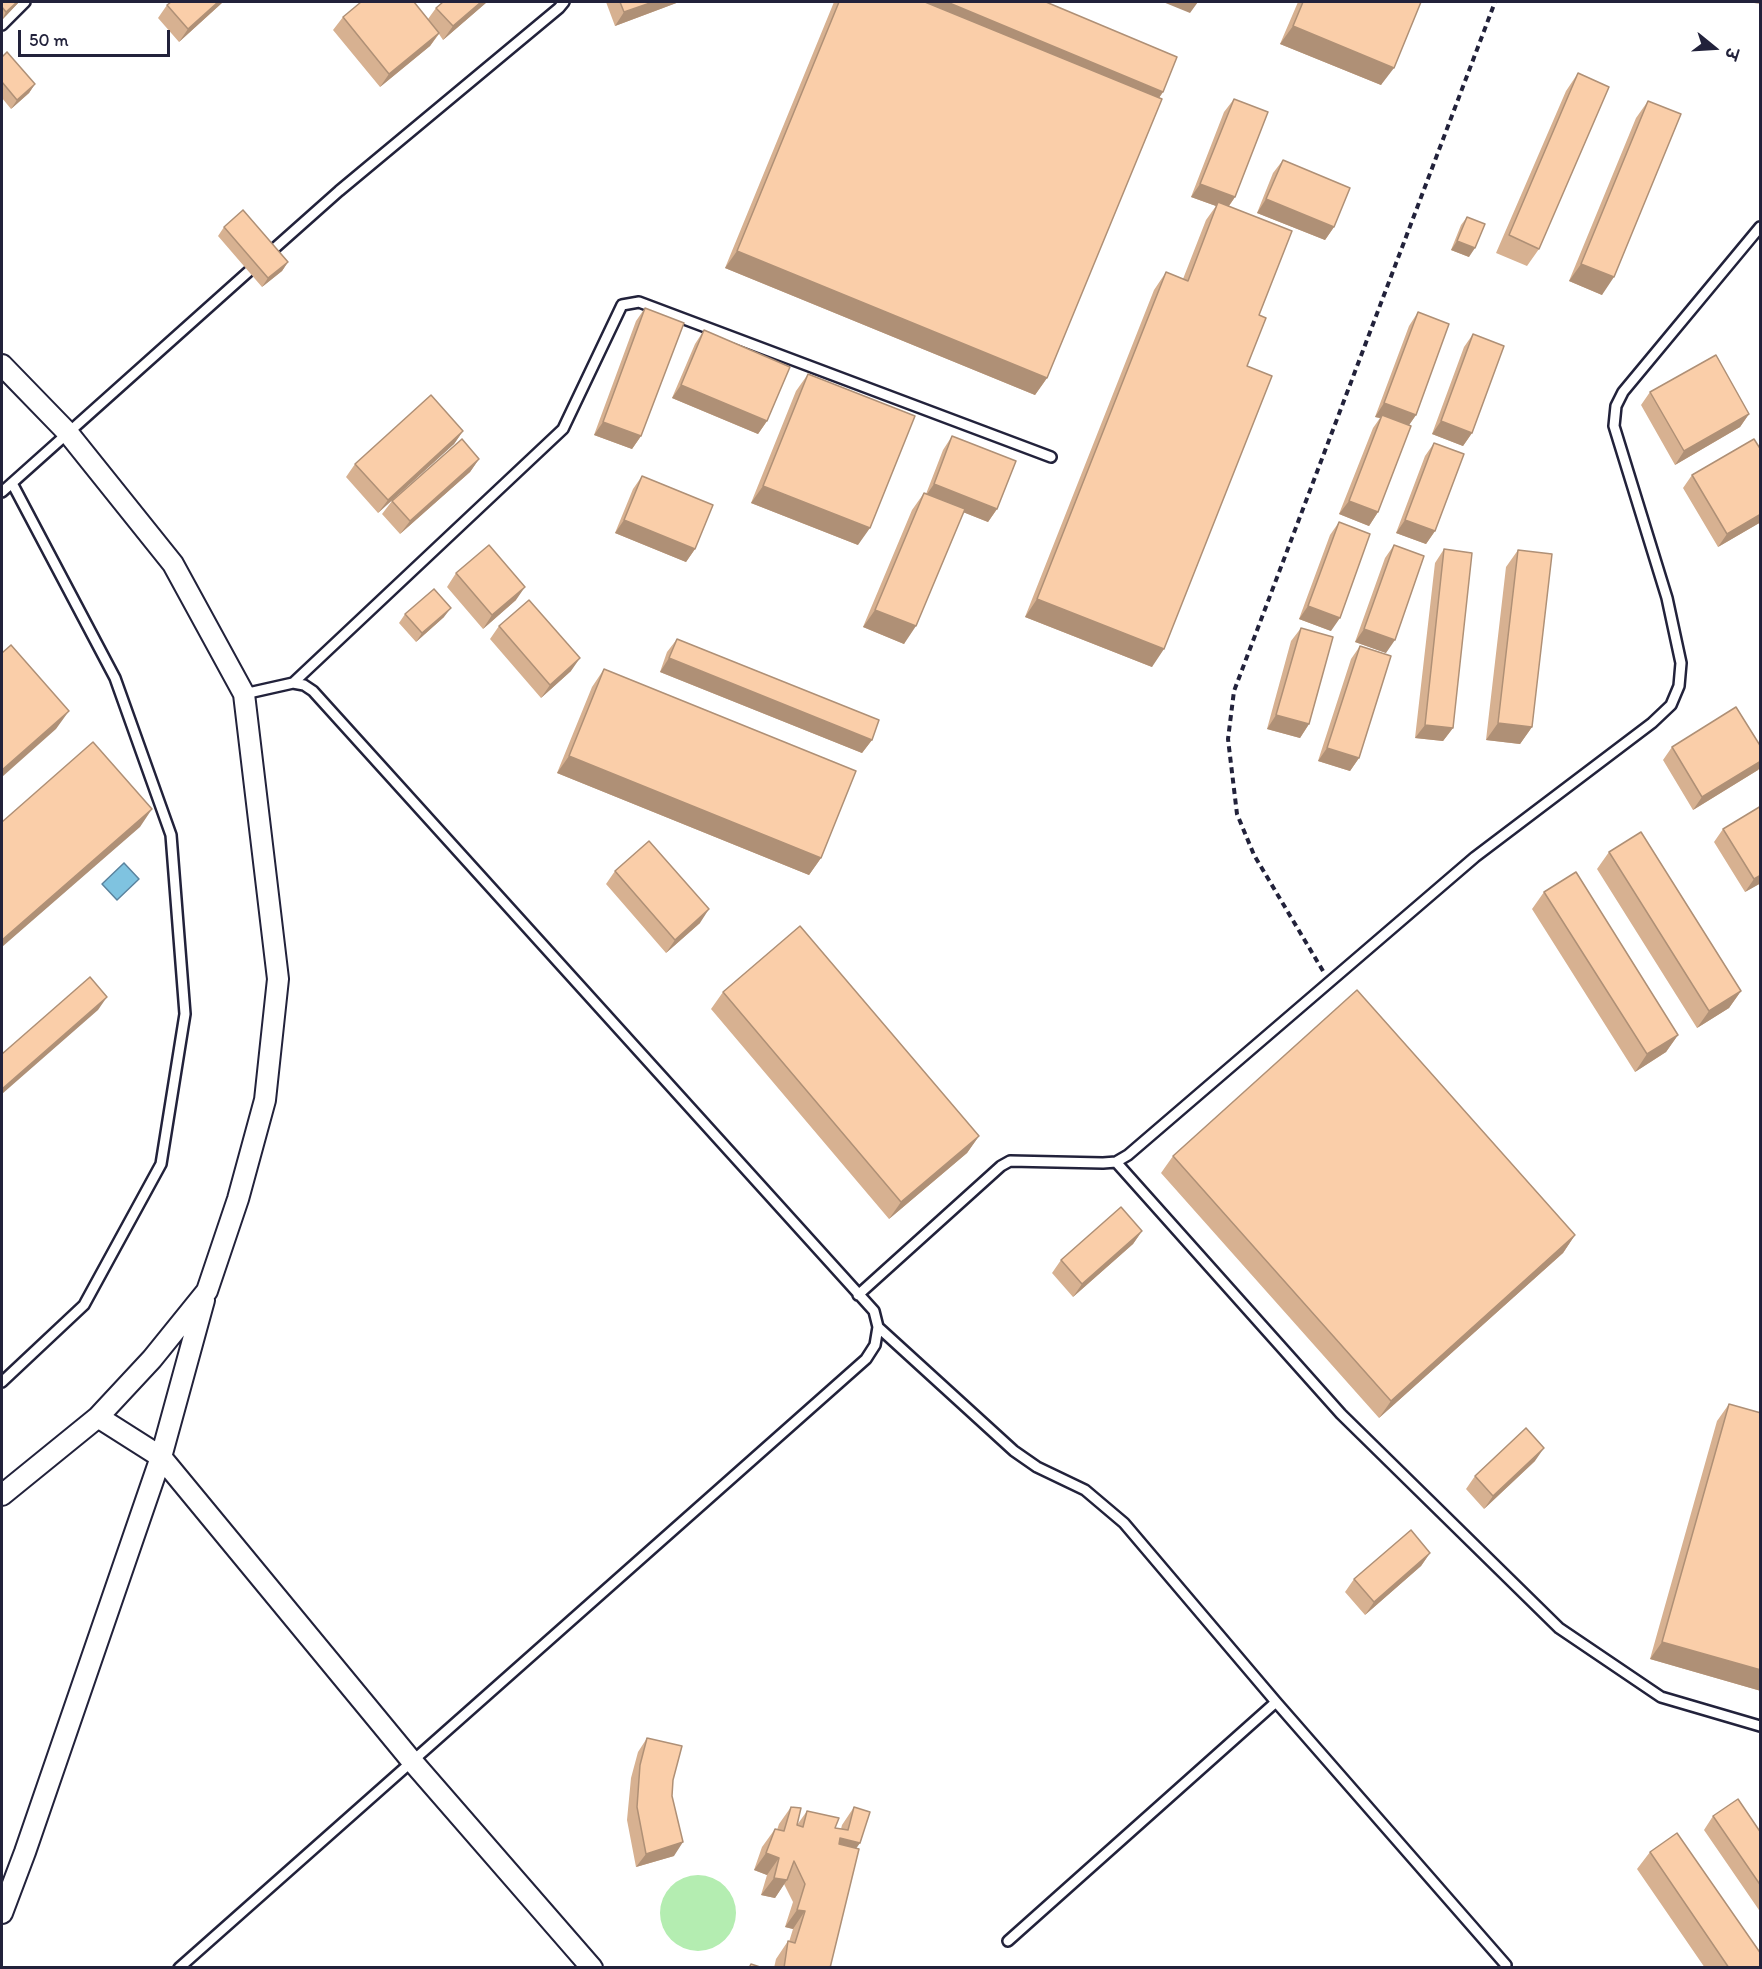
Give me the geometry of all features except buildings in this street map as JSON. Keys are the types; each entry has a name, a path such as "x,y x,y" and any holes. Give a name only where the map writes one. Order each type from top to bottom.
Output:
{"street":[{"path":"2,365 68,434 173,564 244,694 278,979 265,1100 238,1199 207,1291 161,1457 2,1913"},
{"path":"2,1495 98,1417 152,1359 207,1291"},
{"path":"98,1417 161,1457 411,1760 592,1968"}],"lane":[{"path":"2,25 25,2"},
{"path":"2,492 339,191 559,4"},
{"path":"858,1295 1001,1166 1010,1161 1103,1163 1116,1162 1128,1155 1475,857 1642,730 1671,705 1679,686 1681,663 1667,598 1614,426 1616,406 1623,392 1761,227"},
{"path":"292,683 563,429 622,305 639,302 1051,457"},
{"path":"3,1376 84,1305 161,1164 185,1014 171,836 115,678 12,483"},
{"path":"179,1968 866,1359 875,1345 878,1327 874,1311 314,691 304,685 292,683 244,694"},
{"path":"1116,1162 1341,1414 1559,1628 1661,1697 1761,1726"},
{"path":"878,1327 1026,1461 1085,1490 1124,1524 1506,1965"},
{"path":"1008,1941 1276,1702"}],"path":[{"path":"1329,981 1254,855 1237,814 1228,739 1234,691 1495,2"}],"green space":[{"path":"698,1875 713,1878 725,1886 733,1898 736,1913 733,1928 725,1940 713,1948 698,1951 683,1948 671,1940 663,1928 660,1913 663,1898 671,1886 683,1878"}],"water":[{"path":"124,863 139,879 117,900 102,884"}]}
